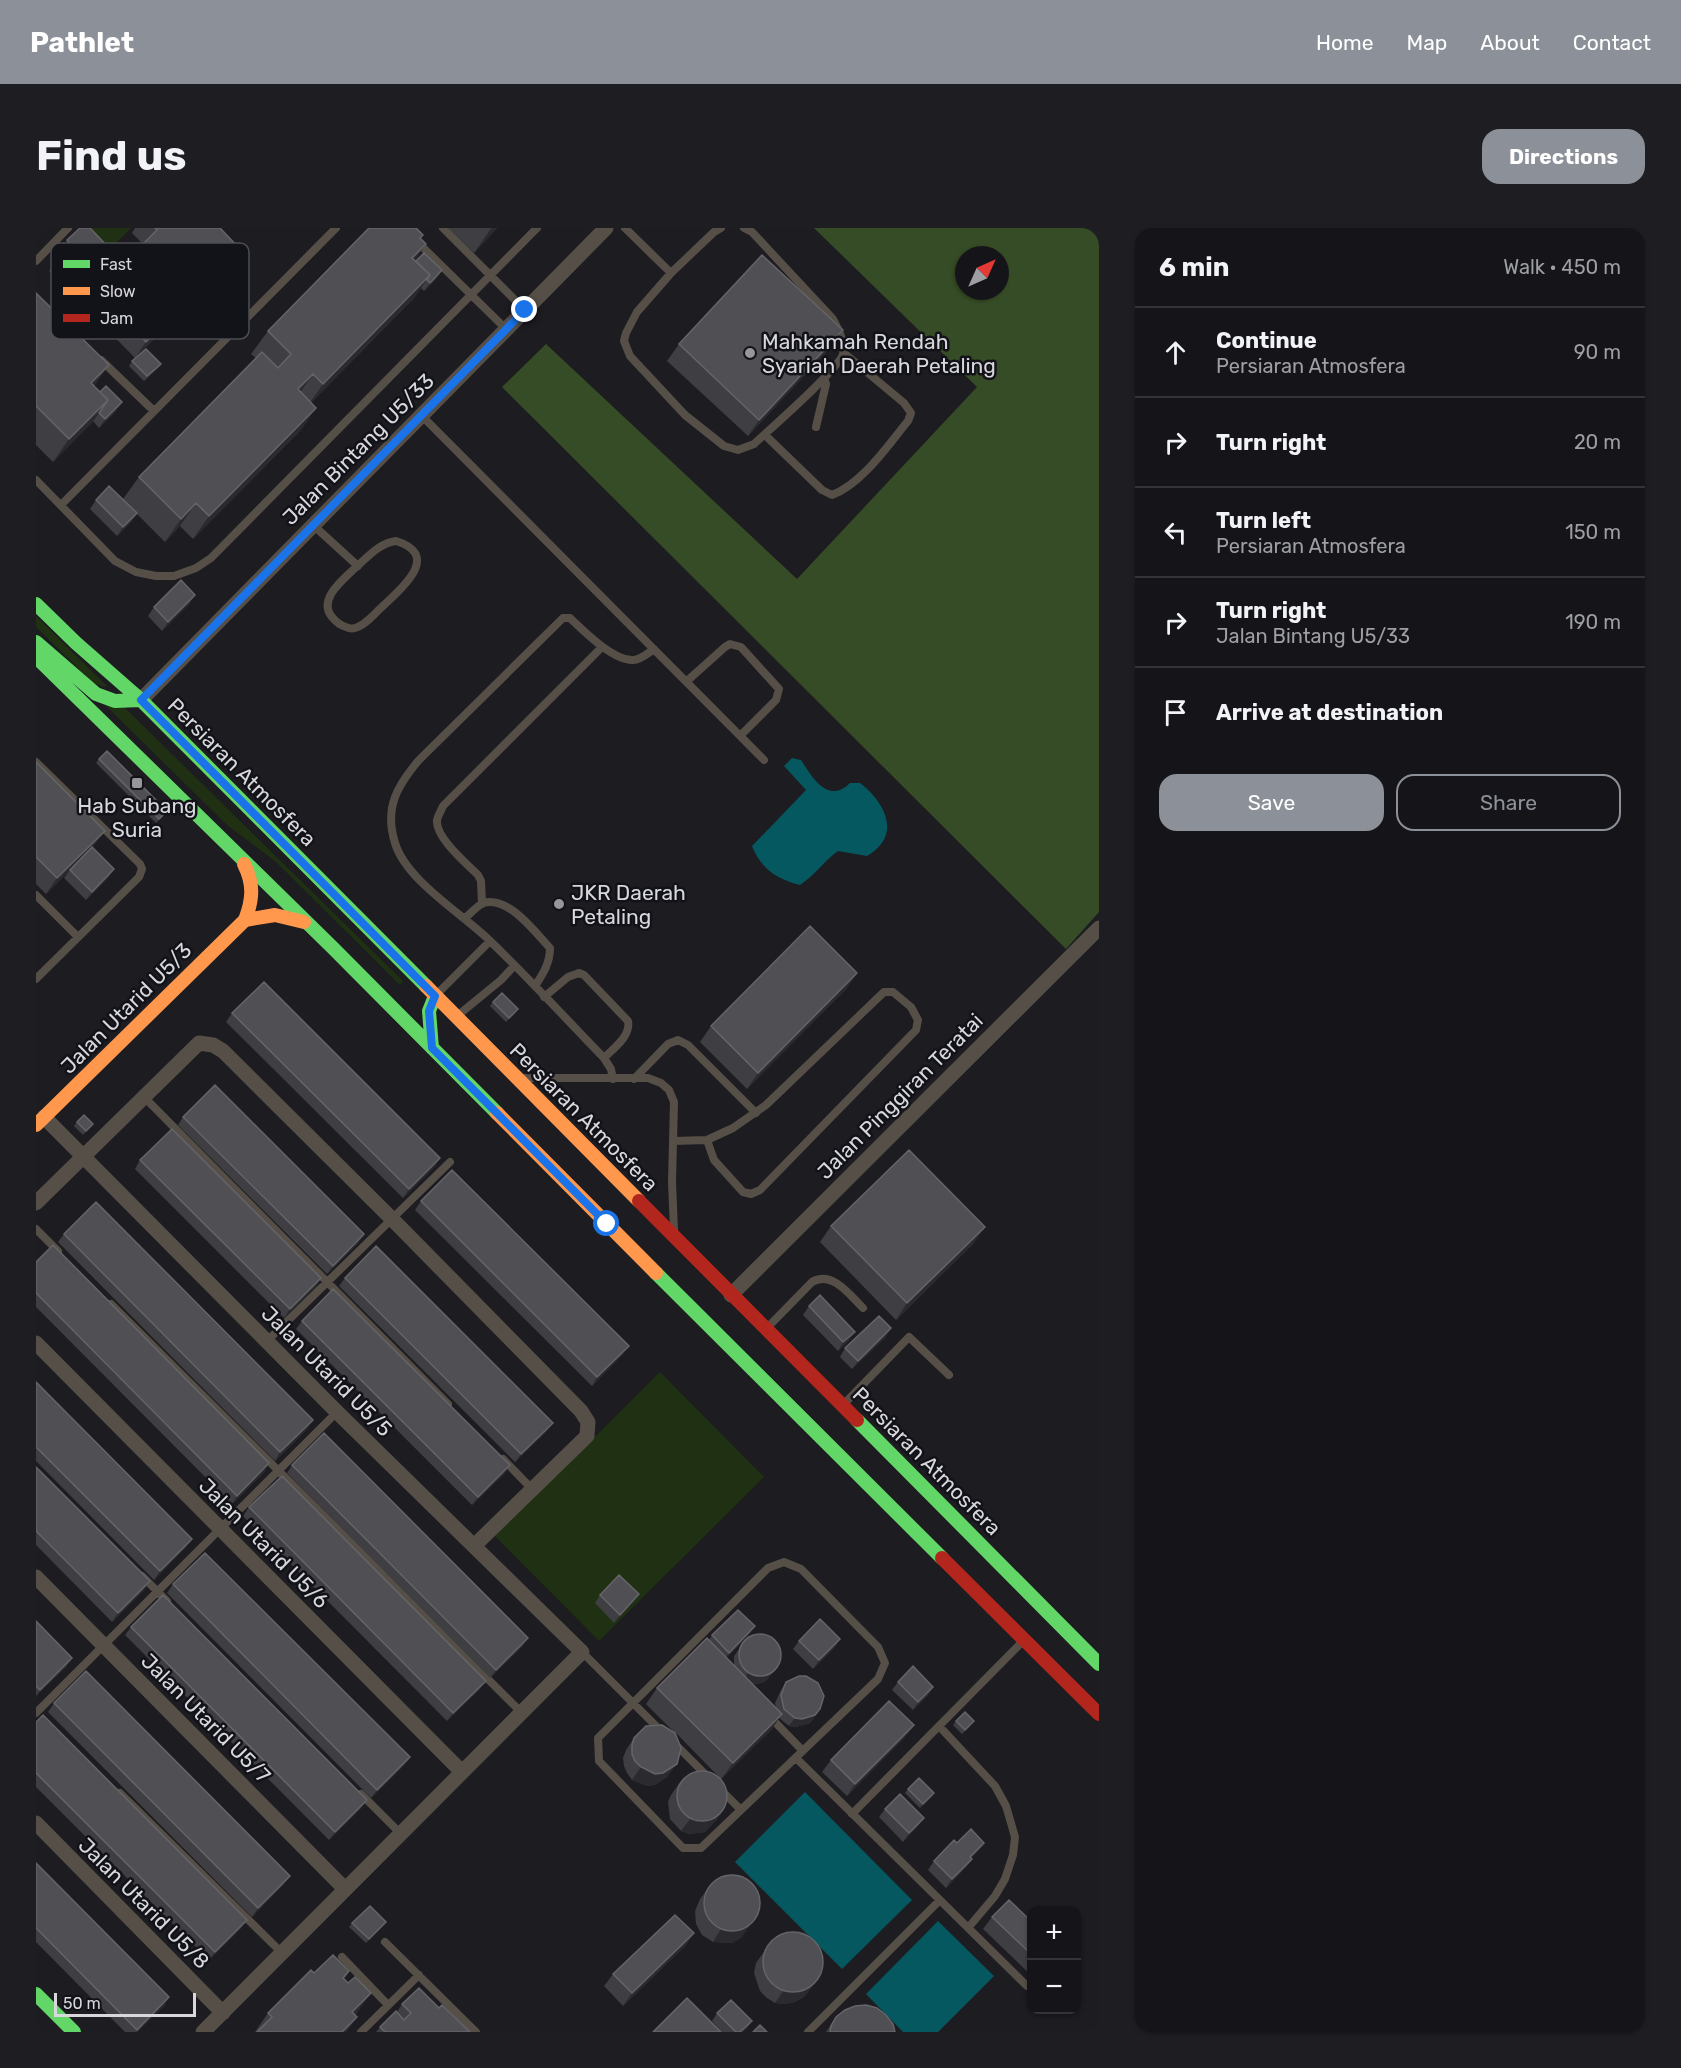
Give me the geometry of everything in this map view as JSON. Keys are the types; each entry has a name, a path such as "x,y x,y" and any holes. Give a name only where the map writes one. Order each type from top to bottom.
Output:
{"street":[{"name":"Jalan Bintang U5/33","path":"141,700 606,228"},
{"name":"Persiaran Atmosfera","path":"36,604 141,700 1099,1664"},
{"path":"36,642 96,694 115,701 141,700"},
{"path":"36,657 404,1020 1099,1714"},
{"path":"239,856 251,878 253,900 244,920"},
{"path":"244,920 284,914 307,924"},
{"name":"Jalan Utarid U5/3","path":"40,1121 244,920"},
{"name":"Jalan Pinggiran Teratai","path":"731,1294 1099,928"},
{"path":"432,1048 429,1021 430,1004 435,996"},
{"path":"404,1020 429,1021 455,1017"},
{"path":"36,1203 200,1043 213,1045 223,1051 581,1411 588,1422 587,1436 474,1546"},
{"name":"Jalan Utarid U5/5","path":"40,1121 84,1156 337,1412 582,1652"},
{"name":"Jalan Utarid U5/6","path":"36,1343 462,1772"},
{"name":"Jalan Utarid U5/7","path":"36,1577 345,1889"},
{"path":"203,2032 582,1652"},
{"name":"Jalan Utarid U5/8","path":"36,1823 223,2013"},
{"path":"36,1994 74,2032"}],"lane":[{"path":"53,243 68,228"},
{"path":"249,315 336,228"},
{"path":"403,228 506,329"},
{"path":"443,228 525,310"},
{"path":"36,480 115,561 136,572 156,576 174,576 196,568 211,558 470,293 537,228"},
{"path":"625,228 671,273"},
{"path":"721,228 671,273 637,312 624,341 630,356 685,415 724,446 738,450 754,444 765,435 839,363 844,353 842,337 833,319 752,232 744,228"},
{"path":"36,261 51,246"},
{"path":"61,505 226,339"},
{"path":"765,435 822,490 832,495 851,483 870,465 908,421 911,412 904,403 844,353"},
{"path":"95,355 154,411"},
{"path":"816,427 826,384 824,378"},
{"path":"421,415 764,760"},
{"path":"313,525 358,566"},
{"path":"396,541 404,543 415,554 417,562 409,582 364,623 355,628 349,628 338,624 328,612 328,601 335,587 358,566 381,545 396,541"},
{"path":"613,1079 611,1069 604,1058 535,986 490,941 403,863 394,842 390,812 396,791 419,760 563,618 570,618 602,647 626,659 635,661 654,649"},
{"path":"687,681 725,647 730,644 741,647 779,689 776,700 741,735"},
{"path":"482,904 482,881 441,836 437,818 443,806 602,647"},
{"path":"36,762 140,864 142,869 139,877 38,974"},
{"path":"36,895 78,937"},
{"path":"465,918 482,904 494,903 510,908 550,948 547,966 535,986"},
{"path":"435,996 490,941"},
{"path":"455,1017 501,980 514,966"},
{"path":"544,997 568,977 579,972 584,975 628,1021 627,1034 604,1058"},
{"path":"673,1141 707,1140 733,1128 756,1113 884,992 893,992 911,1007 918,1020 916,1030 760,1190 751,1194 743,1192 714,1160 707,1140"},
{"path":"634,1078 668,1044 678,1040 688,1045 756,1113"},
{"path":"515,1078 648,1078 661,1083 669,1090 674,1102 674,1238"},
{"path":"145,1098 450,1406"},
{"path":"267,1341 450,1162"},
{"path":"36,1229 61,1254"},
{"path":"766,1329 812,1282 819,1278 829,1279 840,1286 863,1308"},
{"path":"103,1296 521,1712"},
{"path":"842,1406 909,1337 949,1376"},
{"path":"46,1720 37,1712 337,1412"},
{"path":"500,1456 532,1489"},
{"path":"784,1562 801,1569 878,1647 885,1663 878,1679 701,1848 683,1848 599,1761 598,1738 633,1703 768,1568 784,1562"},
{"path":"133,1568 174,1608"},
{"path":"852,1814 1025,1639"},
{"path":"696,1641 704,1649"},
{"path":"582,1652 741,1810"},
{"path":"762,1708 803,1751"},
{"path":"939,1726 995,1786 1006,1806 1015,1837 1013,1855 1005,1879 995,1896 968,1928"},
{"path":"795,1758 1027,1986"},
{"path":"350,1784 401,1834"},
{"path":"114,1786 282,1953"},
{"path":"808,2032 940,1900"},
{"path":"385,1942 476,2032"},
{"path":"342,1957 388,2005"},
{"path":"361,2032 418,1975"}],"green space":[{"path":"87,228 131,228 116,243 102,243"},
{"path":"814,228 1099,228 1099,912 1066,949 502,387 546,344 797,579 977,387"},
{"path":"36,616 107,686 93,683 36,627"},
{"path":"120,703 403,981 400,985 275,861 228,826 104,704"},
{"path":"660,1372 764,1477 599,1641 495,1536"}],"water":[{"path":"792,758 801,760 816,781 828,790 835,791 850,783 860,783 877,800 883,810 887,829 878,848 867,856 838,851 800,885 784,880 771,872 760,861 752,846 806,790 784,766"},
{"path":"805,1792 912,1900 842,1969 735,1862"},
{"path":"938,1921 994,1976 938,2032 903,2032 866,1994"}],"building":[{"path":"80,228 90,228 104,243 70,243 67,240"},
{"path":"155,228 220,228 234,243 144,243 157,230"},
{"path":"369,228 416,228 423,235 420,238 426,244 412,258 430,275 323,384 313,374 298,389 316,408 209,516 196,503 181,519 139,477 262,352 278,368 291,354 268,331"},
{"path":"424,253 442,270 430,283 427,280 430,275 416,261"},
{"name":"Mahkamah Rendah Syariah Daerah Petaling","path":"762,255 843,330 759,420 679,344"},
{"path":"36,293 51,308 51,339 83,339 109,365 91,383 108,400 69,439 36,406"},
{"path":"146,349 161,364 147,376 132,361"},
{"path":"106,386 122,402 105,419 99,413 108,400 100,392"},
{"path":"109,486 137,513 123,527 96,500"},
{"path":"181,580 195,595 168,622 154,607"},
{"path":"107,751 167,811 159,819 99,759"},
{"path":"36,762 105,831 57,878 36,857"},
{"path":"92,847 114,869 92,892 70,870"},
{"path":"810,926 857,973 758,1073 711,1026"},
{"path":"264,982 440,1158 409,1189 232,1013"},
{"path":"502,993 518,1009 509,1018 493,1002"},
{"path":"215,1085 364,1234 333,1266 183,1117"},
{"path":"84,1115 93,1124 86,1131 77,1122"},
{"path":"172,1129 321,1278 290,1309 140,1160"},
{"path":"909,1150 985,1227 907,1303 831,1226"},
{"path":"452,1170 629,1346 597,1377 421,1201"},
{"path":"96,1202 313,1420 280,1452 64,1234"},
{"path":"53,1245 269,1463 237,1496 36,1293 36,1262"},
{"path":"376,1246 553,1423 521,1454 345,1278"},
{"path":"333,1289 510,1465 478,1497 302,1321"},
{"path":"820,1295 855,1332 843,1342 809,1306"},
{"path":"879,1316 891,1328 858,1361 845,1348"},
{"path":"36,1382 192,1539 160,1571 36,1447"},
{"path":"324,1433 528,1638 496,1670 292,1465"},
{"path":"36,1467 150,1581 118,1613 36,1531"},
{"path":"282,1476 486,1681 453,1713 249,1507"},
{"path":"205,1553 410,1757 377,1790 173,1584"},
{"path":"619,1575 639,1594 620,1615 600,1595"},
{"path":"163,1595 367,1800 335,1832 131,1627"},
{"path":"738,1610 755,1626 729,1653 712,1635"},
{"path":"820,1619 840,1639 819,1660 799,1641"},
{"path":"36,1621 72,1658 40,1690 36,1686"},
{"path":"760,1634 775,1640 781,1655 775,1670 760,1676 745,1670 739,1655 745,1640"},
{"path":"707,1638 782,1714 733,1763 657,1688"},
{"path":"913,1666 933,1687 918,1702 898,1682"},
{"path":"86,1671 290,1876 258,1908 54,1703"},
{"path":"799,1676 806,1676 818,1683 824,1696 820,1709 815,1715 802,1719 795,1718 784,1709 781,1695 786,1682"},
{"path":"889,1701 914,1725 855,1784 831,1760"},
{"path":"965,1712 974,1721 965,1730 956,1721"},
{"path":"43,1715 247,1920 215,1952 36,1773 36,1722"},
{"path":"662,1725 675,1733 681,1748 677,1764 663,1773 655,1774 635,1761 632,1745 634,1738 646,1726"},
{"path":"697,1771 707,1771 720,1778 727,1791 727,1801 720,1814 707,1821 697,1821 688,1817 681,1810 677,1801 677,1791 681,1782 688,1775"},
{"path":"919,1778 934,1793 923,1804 908,1789"},
{"path":"900,1794 924,1818 909,1833 885,1809"},
{"path":"971,1829 984,1843 952,1879 934,1861 954,1840 957,1843"},
{"path":"36,1863 169,1997 137,2030 36,1928"},
{"path":"732,1875 743,1877 752,1883 758,1892 760,1903 758,1914 752,1923 743,1929 732,1931 721,1929 712,1923 706,1914 704,1903 706,1892 712,1883 721,1877"},
{"path":"1009,1900 1027,1917 1027,1950 992,1917"},
{"path":"370,1906 386,1922 369,1939 352,1923"},
{"path":"675,1915 694,1933 632,1993 613,1974"},
{"path":"793,1932 810,1937 818,1945 823,1962 818,1979 810,1987 793,1992 776,1987 768,1979 763,1962 768,1945 776,1937"},
{"path":"333,1955 349,1971 343,1978 348,1983 355,1977 371,1993 352,2012 357,2017 342,2032 257,2032 272,2017 268,2013 311,1970 314,1973"},
{"path":"419,1988 439,2008 442,2005 470,2032 385,2032 380,2027 396,2011 404,2020 411,2013 402,2004"},
{"path":"687,1998 721,2032 653,2032"},
{"path":"731,2000 752,2021 740,2032 736,2032 717,2013"},
{"path":"866,2005 877,2008 886,2015 893,2024 895,2032 830,2032 836,2017 845,2010"},
{"path":"760,2025 767,2032 753,2032"}],"traffic: fast":[{"path":"36,604 141,700 426,986"},
{"path":"36,642 96,694 115,701 141,700"},
{"path":"36,657 333,948 497,1113"},
{"path":"432,1048 429,1011 435,996"},
{"path":"656,1273 942,1558"},
{"path":"857,1420 1099,1664"},
{"path":"36,1994 74,2032"}],"traffic: slow":[{"path":"36,1125 245,920 251,892 250,878 244,864"},
{"path":"245,920 275,915 304,922"},
{"path":"426,986 639,1201"},
{"path":"497,1113 656,1273"}],"traffic: jam":[{"path":"639,1201 857,1420"},
{"path":"942,1558 1099,1714"}],"place":[{"name":"Mahkamah Rendah Syariah Daerah Petaling","path":"750,353"},
{"name":"Hab Subang Suria","path":"137,783"},
{"name":"JKR Daerah Petaling","path":"559,904"}],"route":[{"path":"525,310 141,700 435,996 429,1011 432,1048 607,1224"}]}
